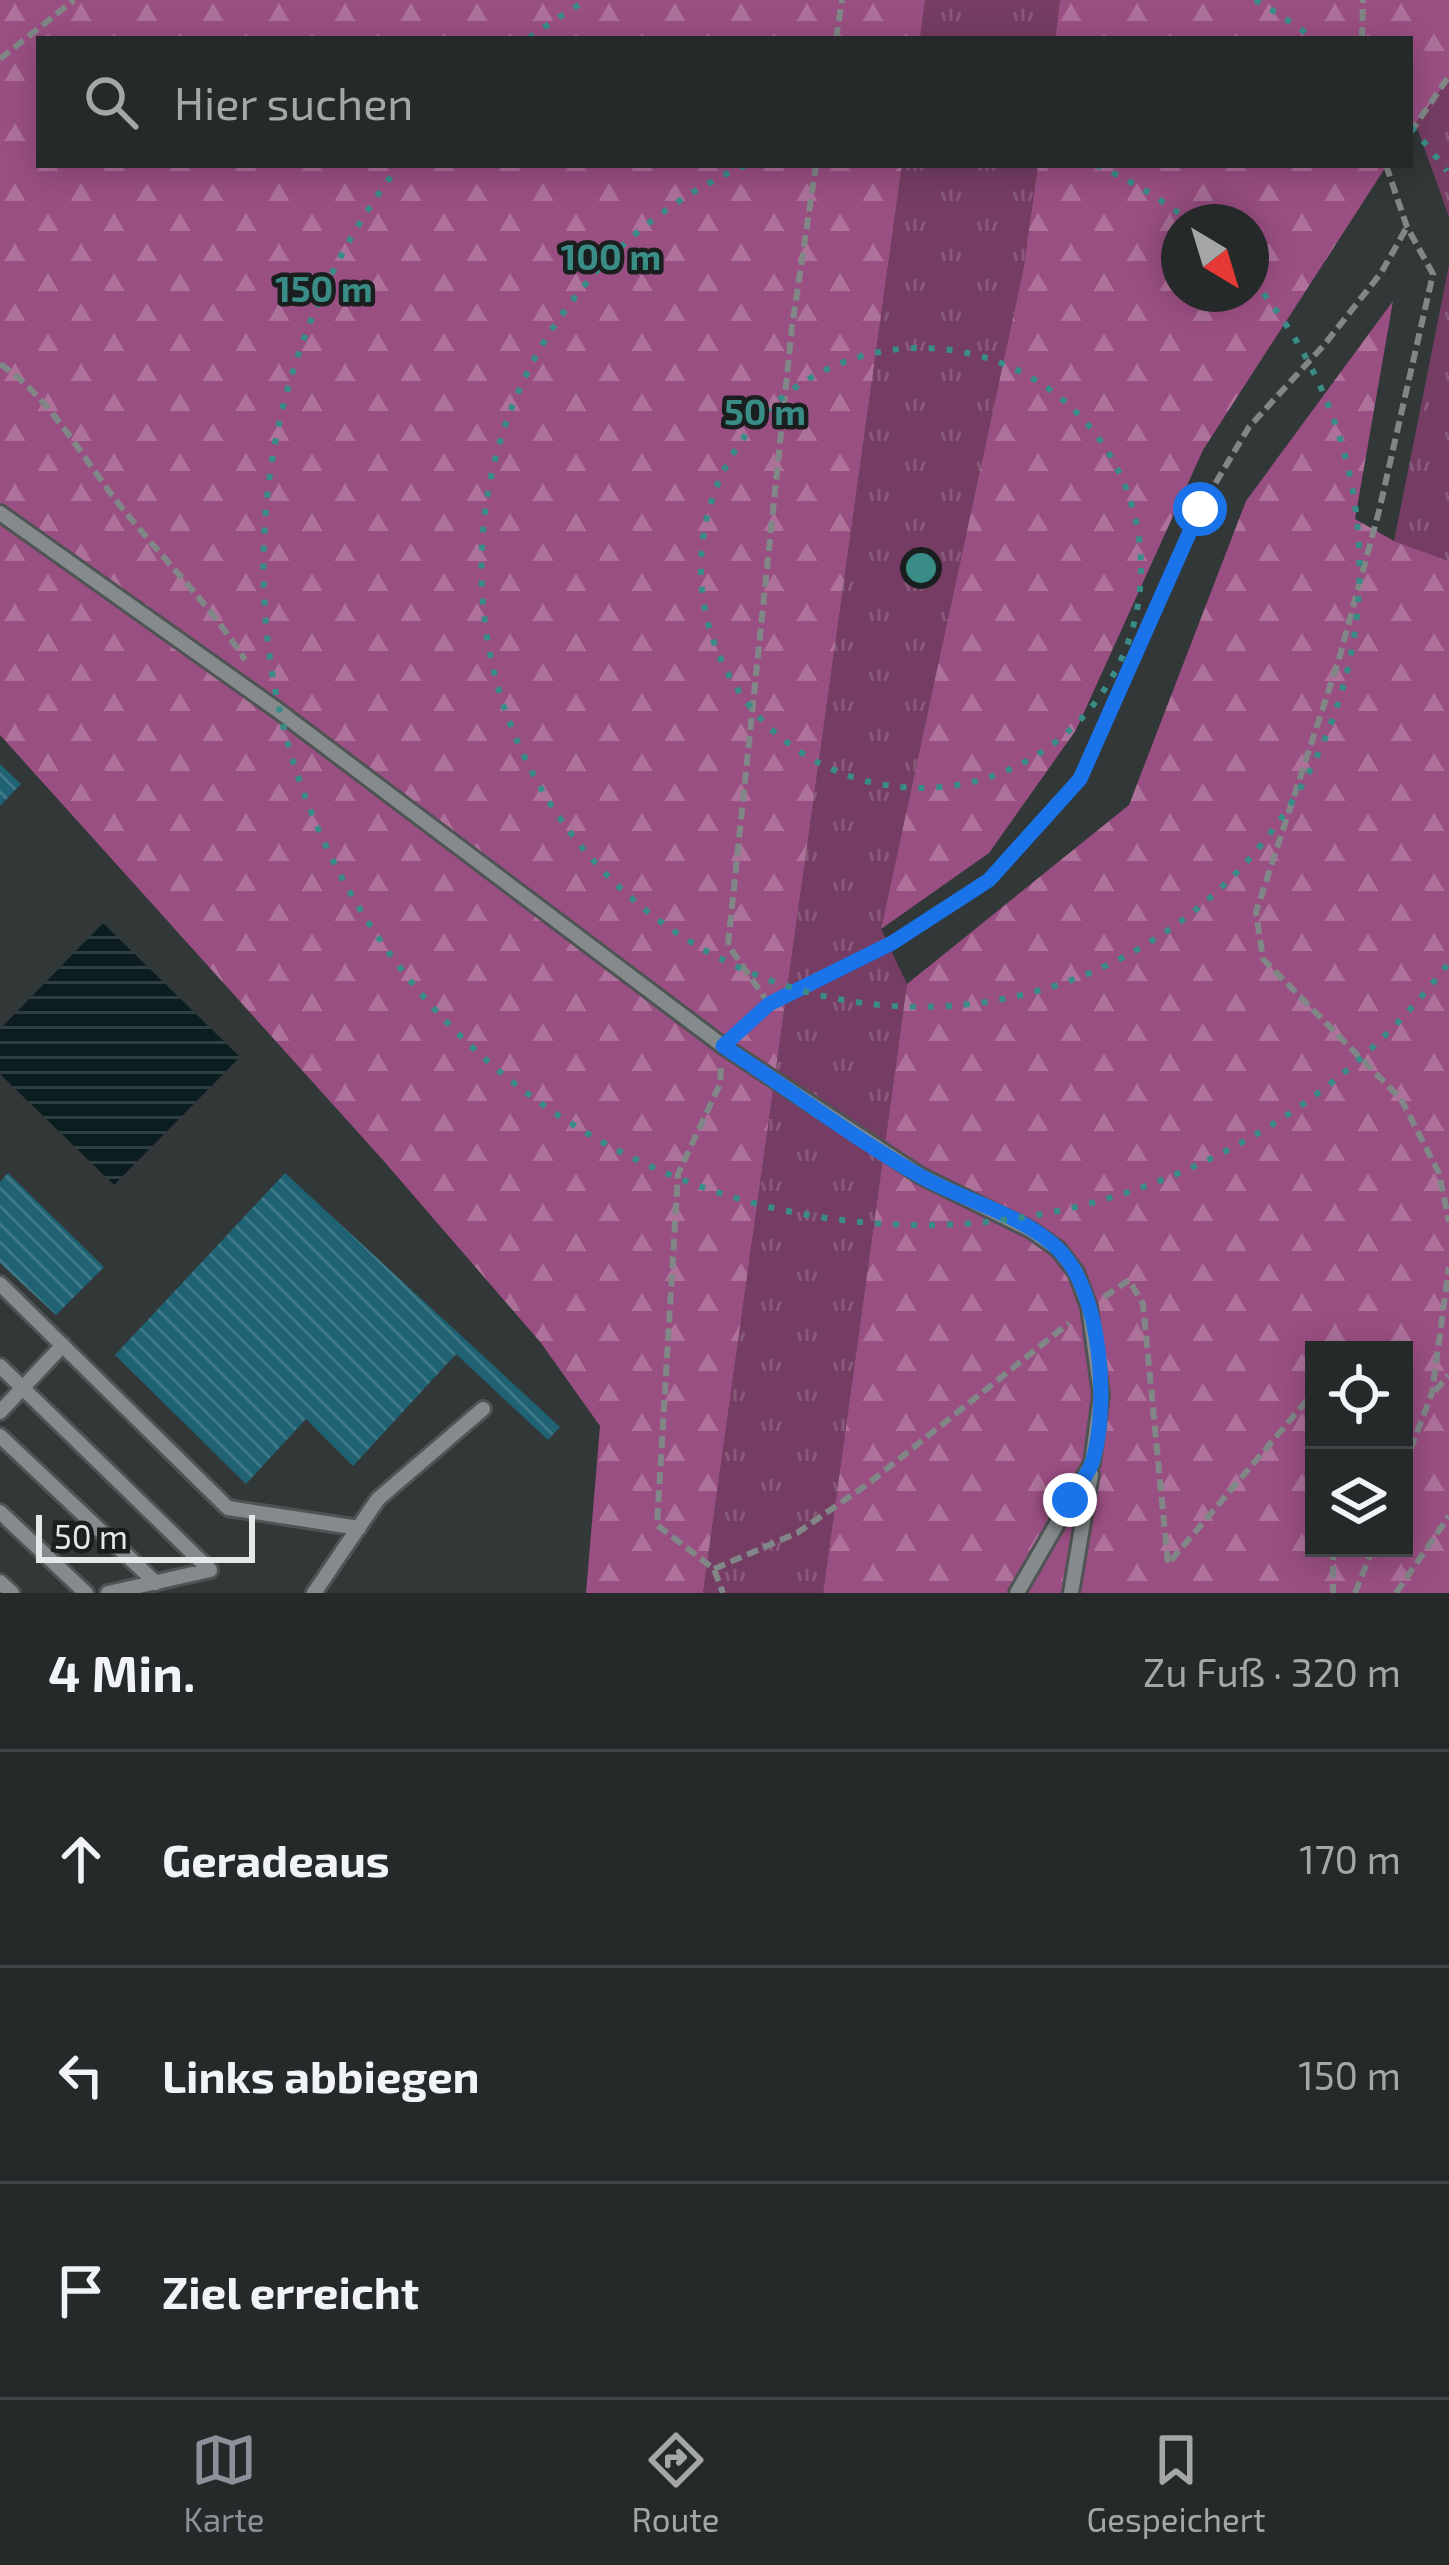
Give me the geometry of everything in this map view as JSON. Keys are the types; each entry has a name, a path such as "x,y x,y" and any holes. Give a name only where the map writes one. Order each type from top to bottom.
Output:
{"lane":[{"path":"0,513 276,709 723,1046 921,1176 1031,1230 1058,1249 1076,1272 1090,1307 1101,1395 1071,1593"},
{"path":"0,1284 228,1508 359,1528"},
{"path":"0,1412 63,1345"},
{"path":"0,1366 210,1570 108,1593"},
{"path":"314,1593 378,1499 483,1409"},
{"path":"0,1436 156,1582"},
{"path":"1017,1593 1092,1462"},
{"path":"0,1512 86,1593"},
{"path":"0,1582 12,1593"}],"path":[{"path":"0,59 74,0"},
{"path":"836,36 842,0"},
{"path":"1362,36 1364,0"},
{"path":"1413,130 1449,76"},
{"path":"769,1004 728,945 792,327 816,168"},
{"path":"1390,168 1407,227 1433,274 1345,638 1256,912 1263,959 1401,1099 1438,1173 1449,1222"},
{"path":"723,1046 769,1004 892,943 989,880 1080,779 1200,509 1249,428 1381,273 1407,227"},
{"path":"0,364 28,384 126,513 220,619 254,673"},
{"path":"720,1084 678,1174 657,1525 714,1569 722,1593"},
{"path":"1411,1449 1432,1393 1449,1267"},
{"path":"714,1569 797,1532 868,1484 1129,1280 1143,1304 1168,1564 1305,1403"},
{"path":"1432,1393 1449,1375"},
{"path":"1396,1593 1449,1516"},
{"path":"1333,1557 1334,1593"},
{"path":"1355,1593 1369,1557"}],"green space":[{"path":"0,0 925,0 920,36 36,36 36,168 902,168 703,1593 586,1593 600,1426 541,1343 382,1159 0,735"},
{"path":"925,0 1060,0 1055,36 920,36"},
{"path":"1060,0 1449,0 1449,79 1413,126 1413,36 1055,36"},
{"path":"1449,79 1449,217 1415,122"},
{"path":"902,168 1038,168 1023,271 881,929 907,984 823,1593 703,1593"},
{"path":"1038,168 1385,168 1203,450 1076,730 989,853 881,929 1023,271"},
{"path":"1449,265 1449,561 1394,541"},
{"path":"1393,301 1355,519 1394,541 1449,561 1449,1593 823,1593 907,984 1129,805 1246,501"}],"shaded area":[{"path":"103,923 240,1057 114,1185 0,1074 0,1029"}],"building":[{"path":"0,764 21,784 0,806"},
{"path":"8,1173 104,1267 56,1315 0,1263 0,1182"},
{"path":"285,1173 560,1427 548,1440 456,1354 353,1466 306,1419 246,1484 115,1355"}],"route":[{"path":"1070,1500 1092,1462 1101,1395 1090,1307 1076,1272 1058,1249 1031,1230 921,1176 723,1046 769,1004 892,943 989,880 1080,779 1200,509"}]}
